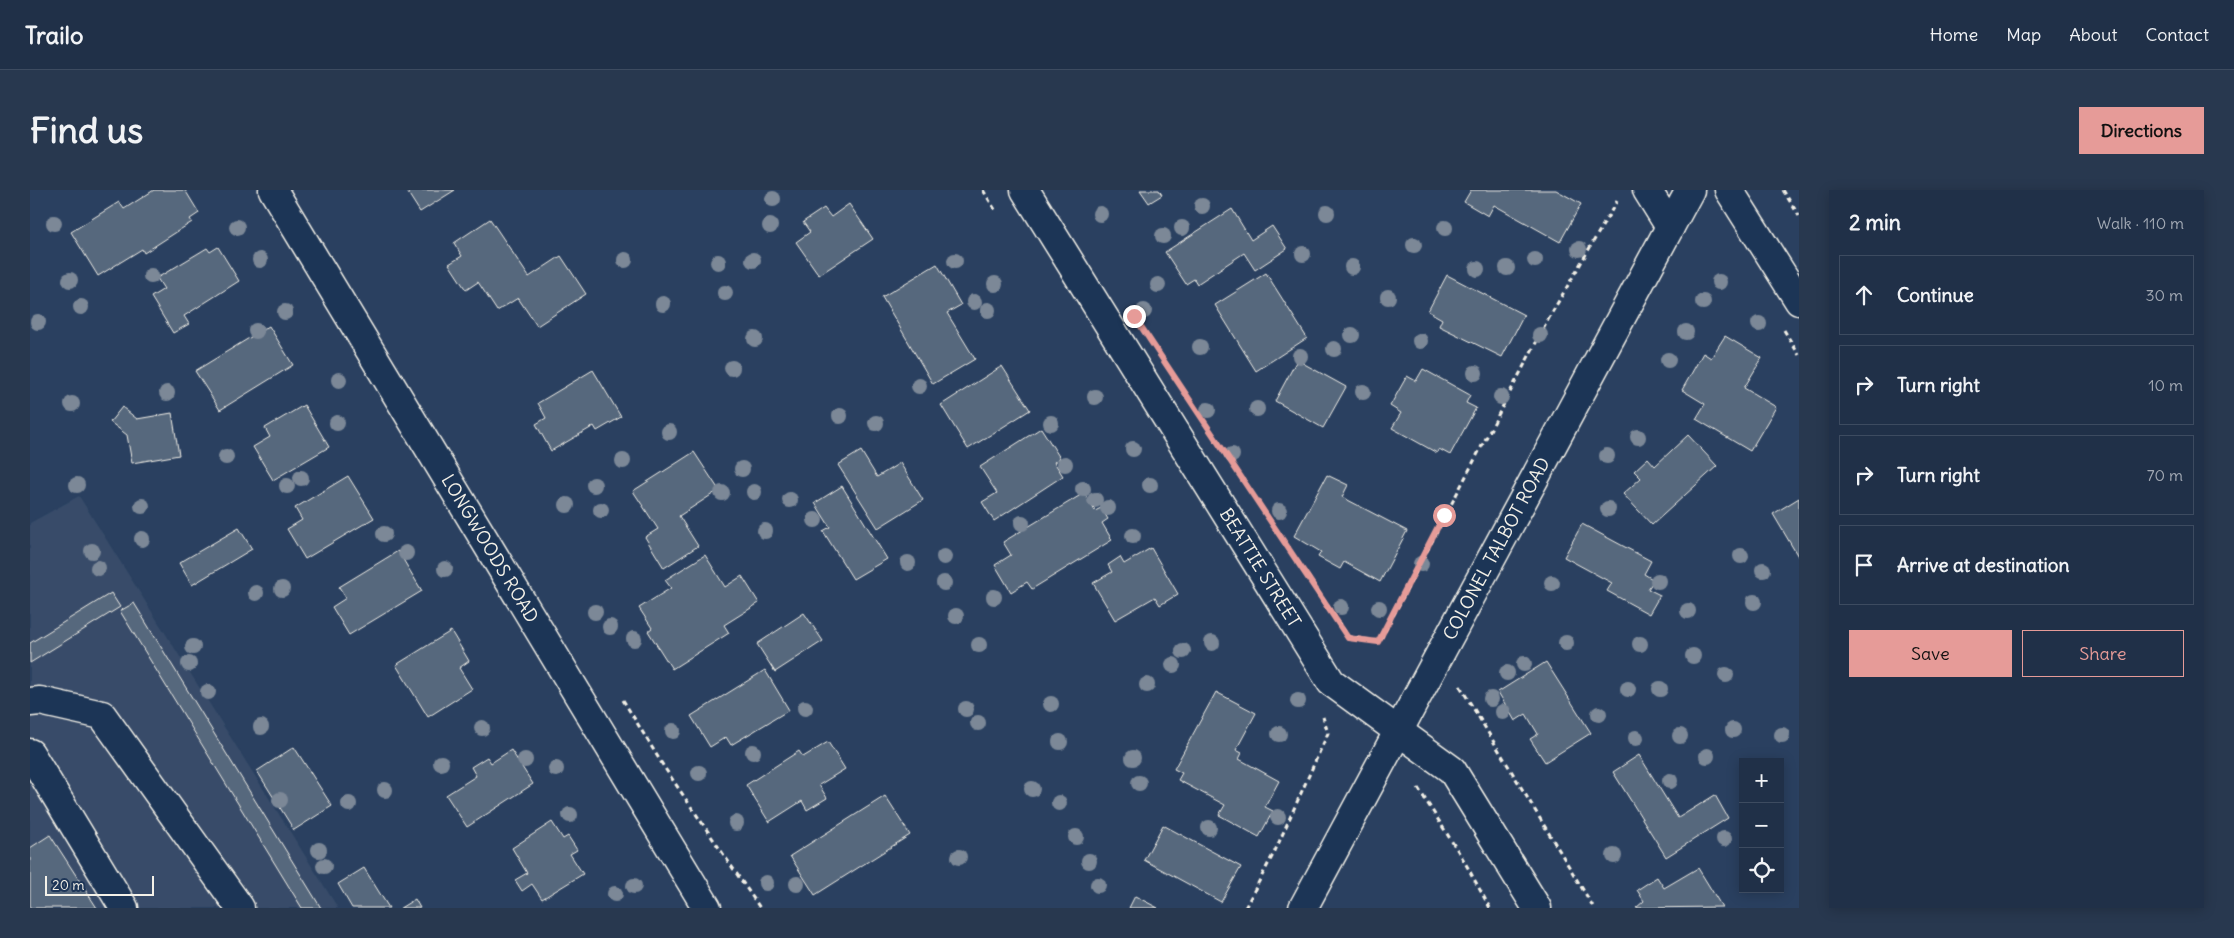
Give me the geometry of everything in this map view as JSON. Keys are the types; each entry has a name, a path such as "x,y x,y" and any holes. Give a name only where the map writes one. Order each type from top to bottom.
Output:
{"main road":[{"name":"LONGWOODS ROAD","path":"273,190 707,908"},
{"name":"BEATTIE STREET","path":"1025,190 1331,682 1397,732 1452,770 1537,908"},
{"path":"1647,190 1670,227"},
{"name":"COLONEL TALBOT ROAD","path":"1303,908 1690,190"},
{"path":"1729,190 1799,301"},
{"path":"30,702 40,701 102,715 240,908"},
{"path":"30,753 124,908"}],"path":[{"path":"983,190 999,215"},
{"path":"1783,190 1799,216"},
{"path":"1294,555 1348,638 1378,642 1550,316 1619,198"},
{"path":"1779,322 1799,355"},
{"path":"1458,684 1594,908"},
{"path":"1245,908 1275,851 1328,733 1322,715"},
{"path":"1415,783 1463,859 1490,908"}],"shaded area":[{"path":"79,496 338,908 30,908 30,523"}],"building":[{"path":"154,190 185,190 199,213 190,219 192,222 144,253 142,249 98,276 71,232 119,202 124,209"},
{"path":"406,190 455,190 420,212"},
{"path":"1140,190 1159,190 1162,195 1149,203"},
{"path":"1471,190 1556,190 1581,204 1560,242 1494,205 1488,216 1464,202"},
{"path":"849,204 873,239 819,275 796,242 810,232 803,222 824,208 831,217"},
{"path":"1232,209 1251,240 1272,226 1287,249 1255,270 1244,253 1197,284 1194,279 1186,284 1165,252"},
{"path":"490,219 529,277 561,256 586,294 537,326 518,298 497,311 478,282 466,290 449,264 462,256 454,243"},
{"path":"218,247 239,281 184,316 189,324 173,333 151,297 164,289 157,278 207,248 210,252"},
{"path":"937,264 961,305 947,313 975,359 933,384 882,297"},
{"path":"1266,273 1307,338 1256,371 1215,305"},
{"path":"1447,275 1524,315 1502,357 1439,326 1442,319 1428,311"},
{"path":"269,326 293,365 220,410 195,371"},
{"path":"1725,336 1762,358 1744,388 1776,407 1750,451 1696,419 1705,404 1682,390 1703,353 1711,358"},
{"path":"1297,360 1346,387 1323,428 1275,401"},
{"path":"1002,366 1030,410 968,449 941,405"},
{"path":"1423,369 1470,395 1466,403 1476,408 1450,455 1439,449 1437,453 1392,428 1401,413 1390,406 1407,376 1416,381"},
{"path":"593,370 621,417 597,431 594,426 551,451 536,424 546,418 538,403"},
{"path":"304,405 329,447 273,480 253,447 270,437 265,428"},
{"path":"122,407 137,419 172,413 179,455 132,463 127,435 110,422"},
{"path":"1041,428 1060,458 1054,462 1063,476 994,521 982,502 997,493 980,467"},
{"path":"1688,435 1717,466 1652,525 1623,494 1641,478 1634,471 1648,458 1655,466"},
{"path":"861,451 877,477 900,463 923,500 878,528 838,465"},
{"path":"694,452 719,490 679,516 698,546 664,568 645,537 658,529 633,491"},
{"path":"1327,475 1348,485 1342,497 1407,531 1380,582 1344,562 1340,569 1318,557 1321,552 1294,536"},
{"path":"348,476 374,518 305,559 287,529 302,520 295,508"},
{"path":"842,486 887,559 853,579 823,531 830,527 815,503"},
{"path":"1084,493 1095,511 1101,508 1108,519 1102,523 1112,540 1032,589 1027,582 1011,592 995,565 1011,555 1003,542"},
{"path":"1799,498 1799,558 1773,514"},
{"path":"1582,524 1651,561 1644,574 1654,580 1648,589 1660,595 1649,614 1607,591 1612,583 1564,557"},
{"path":"239,528 252,549 192,585 179,563"},
{"path":"1151,548 1178,594 1160,605 1155,597 1115,620 1093,583 1112,572 1108,565 1120,557 1124,564"},
{"path":"398,551 422,591 349,635 332,607 346,598 339,587"},
{"path":"705,555 725,587 742,576 759,603 724,625 729,633 672,669 648,631 652,628 639,608 671,588 665,580"},
{"path":"111,593 120,607 30,663 30,643"},
{"path":"134,603 321,908 302,908 120,611"},
{"path":"804,613 823,641 775,672 757,644"},
{"path":"451,631 469,661 459,668 472,689 428,717 396,665"},
{"path":"1546,662 1591,733 1545,762 1530,739 1538,734 1526,714 1515,721 1498,692"},
{"path":"765,670 789,710 731,745 726,737 710,747 691,716"},
{"path":"1216,692 1256,713 1236,750 1242,753 1239,759 1279,781 1265,807 1273,811 1259,837 1219,815 1225,805 1178,780 1182,773 1174,769"},
{"path":"828,742 845,769 819,785 827,798 807,810 802,801 769,822 746,785 799,751 803,757"},
{"path":"294,747 332,806 294,830 257,771"},
{"path":"511,750 533,784 467,827 446,795 476,776 471,767 487,757 491,763"},
{"path":"1639,755 1678,818 1715,795 1728,818 1666,857 1613,772"},
{"path":"885,796 910,835 815,895 790,856"},
{"path":"552,822 563,839 568,836 577,850 570,854 583,874 542,899 532,884 522,891 515,880 527,873 512,848"},
{"path":"1163,825 1241,867 1221,902 1144,860"},
{"path":"50,835 97,908 30,908 30,848"},
{"path":"364,868 389,908 352,908 338,884"},
{"path":"1698,868 1722,907 1636,908 1644,901 1637,890 1657,877 1664,888"},
{"path":"1135,896 1158,908 1129,908"},
{"path":"415,899 420,908 400,908 402,907"}],"route":[{"path":"1134,316 1348,638 1378,642 1444,515"}]}
